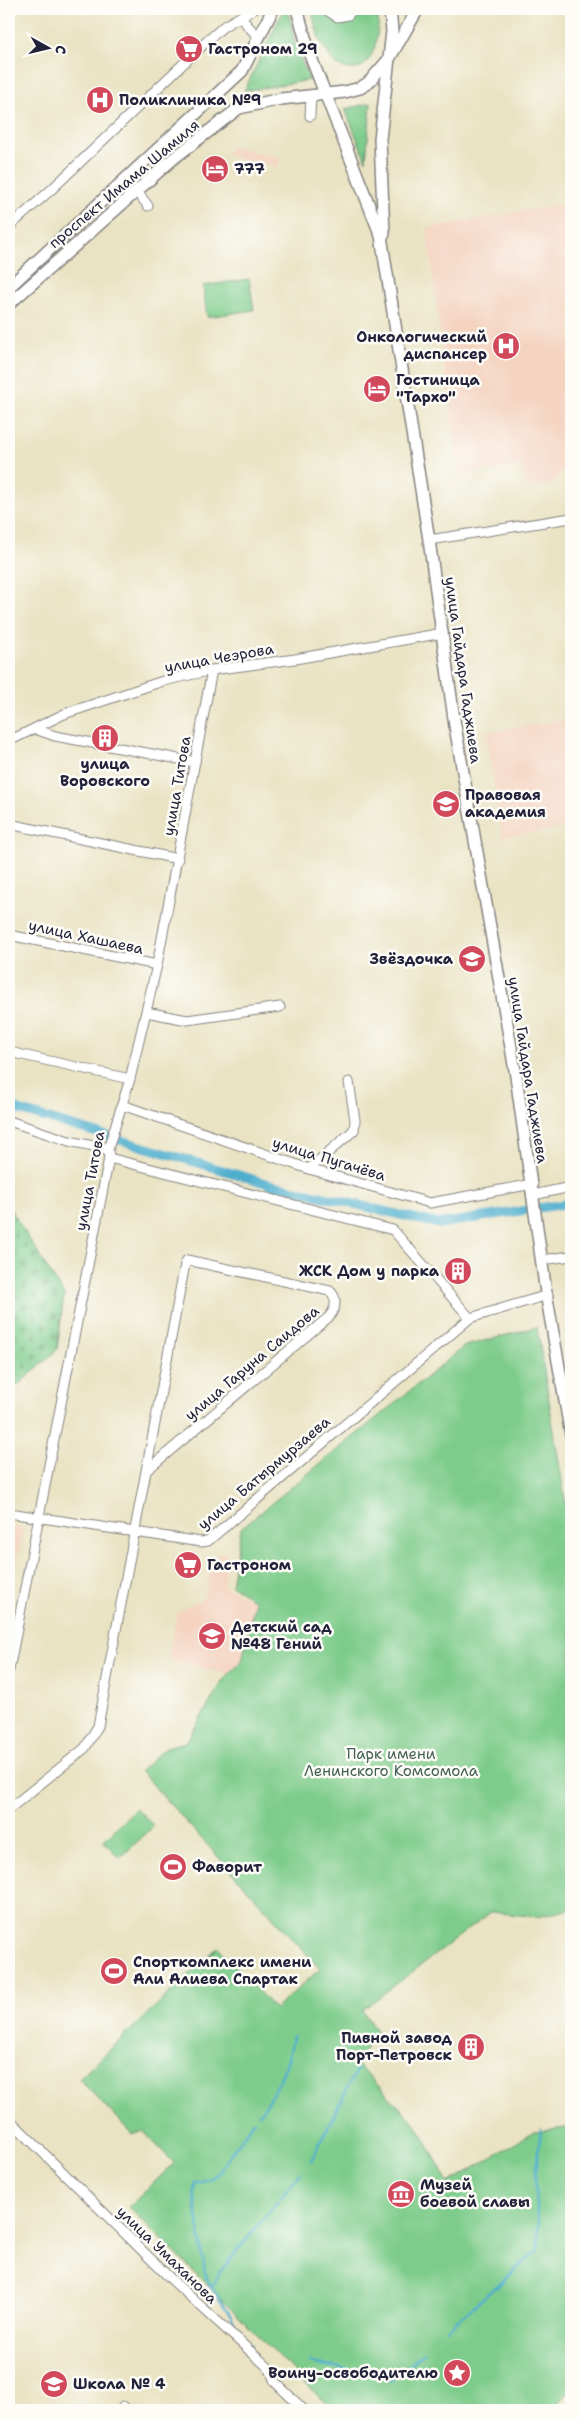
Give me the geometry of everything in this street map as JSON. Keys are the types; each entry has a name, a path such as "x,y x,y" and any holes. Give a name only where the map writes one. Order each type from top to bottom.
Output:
{"main road":[{"name":"проспект Имама Шамиля","path":"9,288 242,72 273,9"},
{"name":"улица Гайдара Гаджиева","path":"297,9 310,56 327,95 381,236 430,540"},
{"name":"улица Гайдара Гаджиева","path":"390,9 392,32 380,138 384,234 474,839 516,1076 547,1295 571,1435"},
{"path":"389,59 418,9"},
{"name":"проспект Имама Шамиля","path":"9,304 174,158 239,108 281,99 327,95 360,88 368,83 389,59"},
{"name":"улица Гайдара Гаджиева","path":"547,1295 571,1424"}],"street":[{"path":"9,227 52,189 206,42 224,26 254,9"},
{"path":"326,9 337,17 348,15 353,9"},
{"path":"240,17 259,38"},
{"path":"310,116 311,96"},
{"path":"137,191 148,206"},
{"path":"430,540 571,518"},
{"name":"улица Чеэрова","path":"9,741 64,714 163,681 212,670 295,659 442,633"},
{"name":"улица Титова","path":"9,1670 13,1619 38,1517 114,1130 130,1078 157,965 212,670"},
{"path":"35,729 55,736 195,762"},
{"path":"9,824 178,859"},
{"name":"улица Хашаева","path":"9,935 157,965"},
{"path":"146,1012 187,1020 280,1007"},
{"path":"9,1052 130,1078"},
{"path":"309,1169 354,1130 355,1120 349,1082"},
{"name":"улица Пугачёва","path":"122,1106 309,1169 430,1203 571,1187"},
{"path":"9,1121 109,1154 393,1230 470,1318"},
{"path":"543,1259 571,1256"},
{"name":"улица Гаруна Саидова","path":"9,1810 85,1748 94,1738 98,1726 187,1260 330,1291 336,1302 330,1316 147,1470"},
{"name":"улица Батырмурзаева","path":"9,1512 135,1530 201,1542 208,1541 470,1318 547,1295"},
{"name":"улица Умаханова","path":"9,2119 174,2282 270,2370 275,2382 304,2410"}],"shaded area":[{"path":"229,146 280,158 278,167 227,155"},
{"name":"Онкологический диспансер","path":"571,202 571,471 563,470 551,486 524,486 522,465 458,476 427,228"},
{"path":"571,719 571,827 502,837 486,732"},
{"path":"9,1526 23,1528 9,1603"},
{"name":"Детский сад №48 Гений","path":"214,1554 228,1554 223,1585 258,1604 243,1678 168,1659 177,1612 204,1598"}],"green space":[{"path":"284,9 288,9 296,48 310,80 244,91"},
{"path":"311,9 378,9 375,44 366,64 358,68 347,69 334,63 319,39"},
{"path":"371,103 366,161 345,109"},
{"path":"249,279 254,310 207,317 203,286"},
{"path":"9,1207 64,1295 57,1350 9,1393"},
{"name":"Парк имени Ленинского Комсомола","path":"537,1327 571,1536 571,1909 537,1917 491,1912 362,2010 377,2032 356,2063 416,2124 449,2183 534,2132 565,2128 571,2131 571,2390 552,2410 332,2410 129,2207 174,2163 143,2131 133,2135 79,2079 218,1947 275,2009 320,1969 140,1771 166,1747 186,1742 224,1679 242,1661 255,1601 231,1585 241,1528 465,1346"},
{"path":"136,1808 154,1826 120,1858 103,1841"}],"waterway":[{"path":"9,1104 19,1110 269,1184 439,1224 571,1203"},
{"path":"259,2114 271,2097 281,2077 289,2057 293,2036"},
{"path":"311,2161 357,2069"},
{"path":"252,2345 235,2329 232,2317 206,2280 194,2192 195,2183 212,2178 221,2170 254,2121"},
{"path":"447,2329 537,2251 539,2238 535,2177 541,2129"},
{"path":"212,2288 220,2272 301,2173"},
{"path":"310,2363 366,2372 391,2380 425,2352"}],"place":[{"name":"Гастроном 29","path":"189,49"},
{"name":"Поликлиника №9","path":"100,100"},
{"name":"777","path":"215,169"},
{"name":"Онкологический диспансер","path":"506,346"},
{"name":"Гостиница \"Тархо\"","path":"377,389"},
{"name":"улица Воровского","path":"105,738"},
{"name":"Правовая академия","path":"446,804"},
{"name":"Звёздочка","path":"472,959"},
{"name":"ЖСК Дом у парка","path":"458,1271"},
{"name":"Гастроном","path":"188,1565"},
{"name":"Детский сад №48 Гений","path":"212,1636"},
{"name":"Фаворит","path":"173,1867"},
{"name":"Спорткомплекс имени Али Алиева Спартак","path":"114,1971"},
{"name":"Пивной завод Порт-Петровск","path":"471,2047"},
{"name":"Музей боевой славы","path":"401,2194"},
{"name":"Воину-освободителю","path":"457,2373"},
{"name":"Школа № 4","path":"54,2384"}]}
